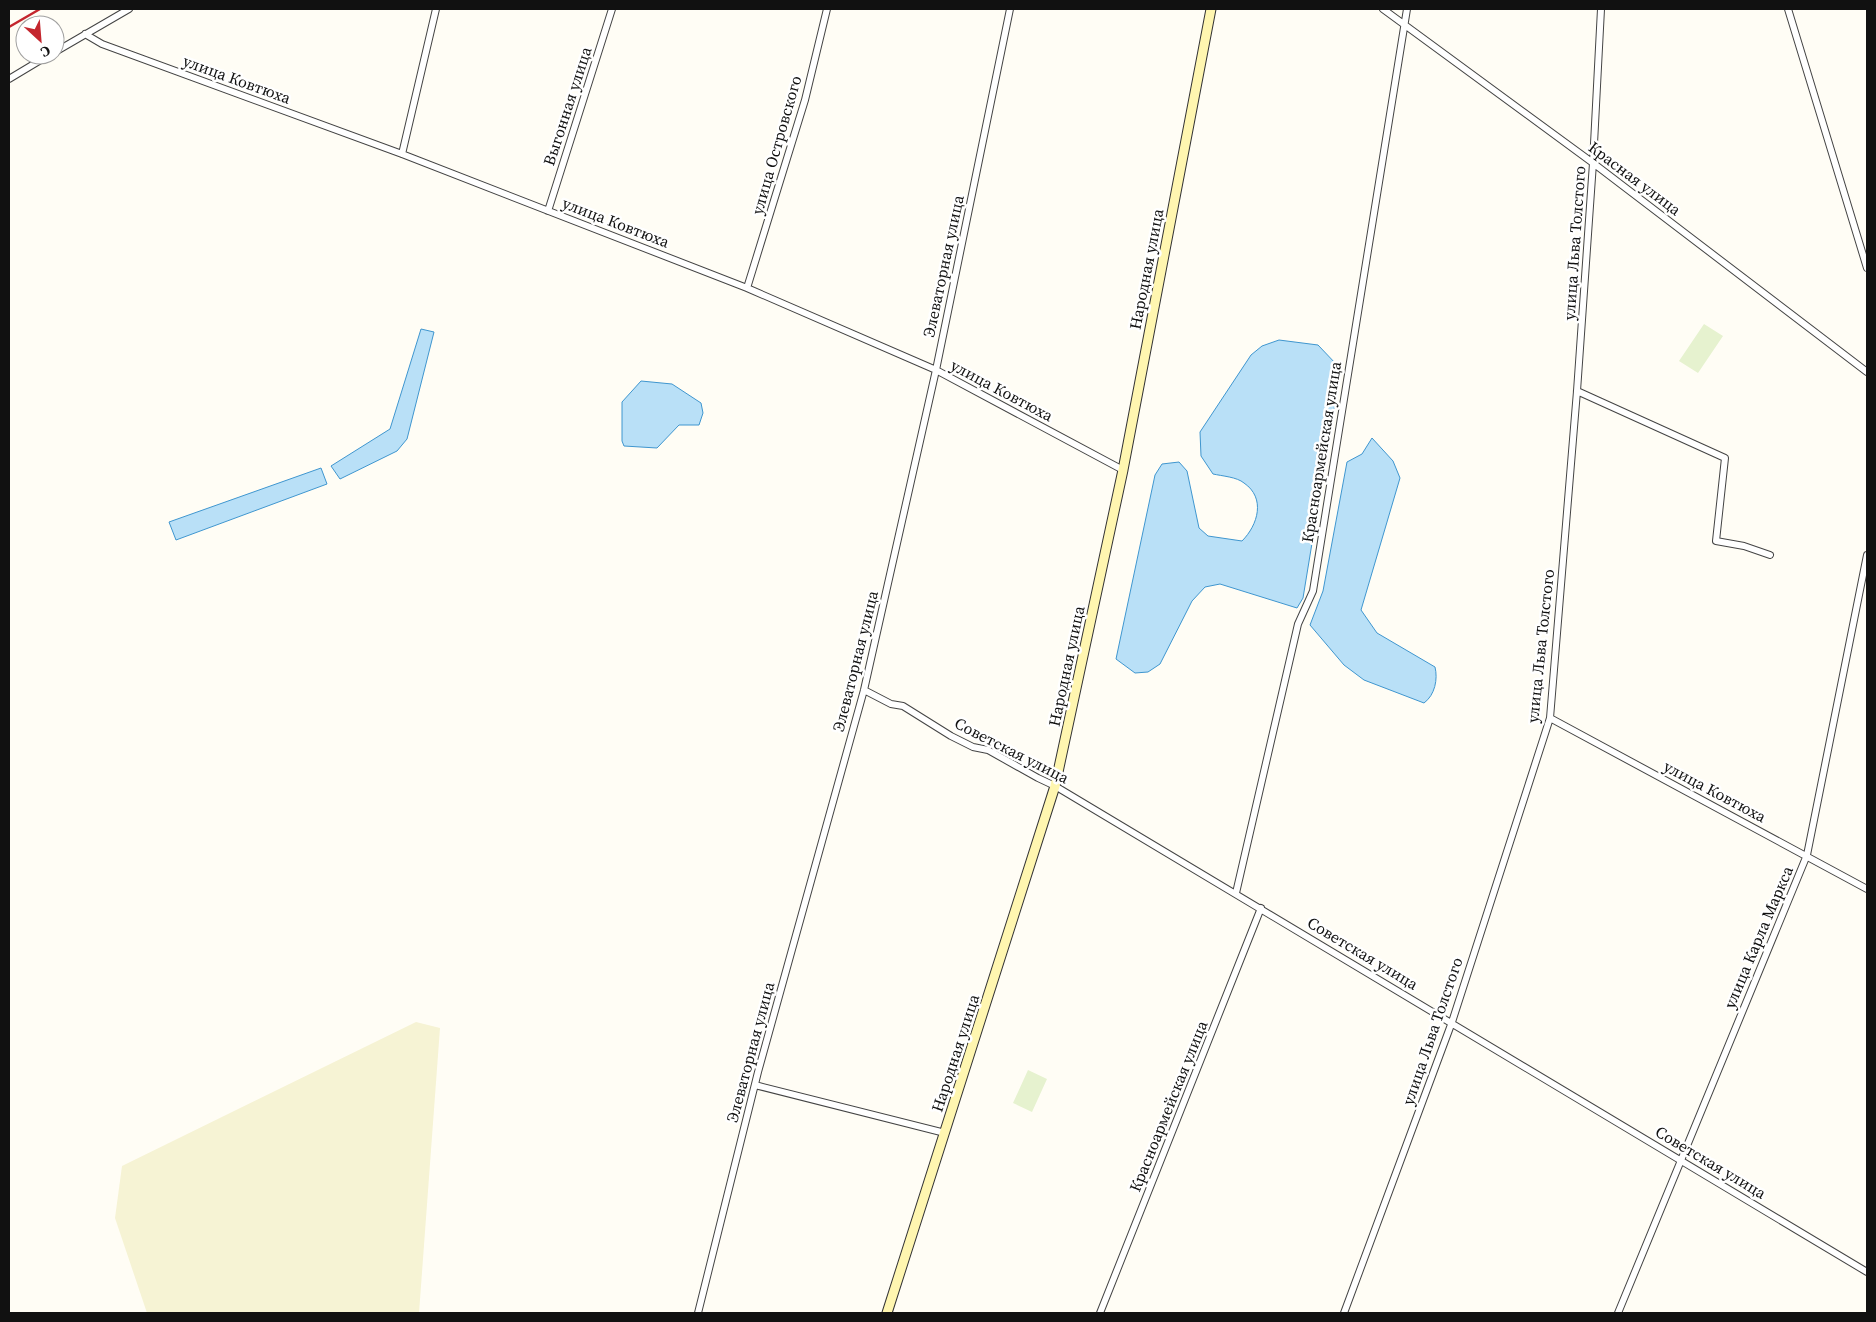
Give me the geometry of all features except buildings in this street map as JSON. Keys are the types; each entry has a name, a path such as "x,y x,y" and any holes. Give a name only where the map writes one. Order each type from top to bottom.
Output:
{"main road":[{"name":"Народная улица","path":"887,1313 1055,786 1123,470 1211,9"}],"street":[{"path":"65,46 129,9"},
{"path":"402,154 436,9"},
{"name":"Выгонная улица","path":"548,211 612,9"},
{"name":"улица Островского","path":"747,288 805,100 827,9"},
{"name":"Элеваторная улица","path":"698,1313 755,1085 864,690 936,370 1010,9"},
{"name":"Красная улица","path":"1383,9 1593,163 1867,372"},
{"name":"Красноармейская улица","path":"1236,893 1298,624 1313,591 1406,9"},
{"name":"улица Льва Толстого","path":"1344,1313 1452,1022 1550,718 1577,391 1593,163 1601,9"},
{"path":"1788,9 1867,268"},
{"name":"улица Ковтюха","path":"85,34 102,44 402,154 747,288 936,370 1123,470"},
{"path":"9,79 32,65"},
{"path":"1577,391 1725,458 1716,541 1744,546 1770,555"},
{"name":"улица Карла Маркса","path":"1618,1313 1807,855 1867,555"},
{"name":"Советская улица","path":"864,690 891,704 903,706 951,736 973,747 988,750 1055,786 1867,1272"},
{"name":"улица Ковтюха","path":"1550,718 1867,889"},
{"name":"Красноармейская улица","path":"1100,1313 1261,908"},
{"path":"755,1085 944,1133"}],"shaded area":[{"path":"416,1022 440,1028 419,1313 147,1313 115,1218 122,1166"}],"green space":[{"path":"1704,324 1723,336 1698,373 1679,361"},
{"path":"1028,1070 1047,1079 1032,1112 1013,1103"}],"water":[{"path":"421,329 434,332 407,439 397,451 340,479 331,466 390,429"},
{"path":"1279,340 1318,345 1337,365 1338,385 1303,598 1297,608 1220,584 1205,587 1192,601 1160,664 1148,672 1135,673 1116,659 1155,475 1162,464 1179,462 1187,471 1199,528 1208,536 1242,541 1248,535 1257,512 1255,496 1251,489 1241,481 1213,474 1201,456 1200,432 1251,355 1262,346"},
{"path":"641,381 672,384 701,403 703,413 699,425 679,425 657,448 624,446 622,441 622,402"},
{"path":"1372,438 1393,461 1400,478 1361,610 1377,633 1435,667 1435,686 1431,696 1424,703 1364,680 1344,665 1310,625 1323,591 1347,462 1362,454"},
{"path":"321,468 327,484 176,540 169,522"}],"railway":[{"path":"9,27 40,9"}]}
